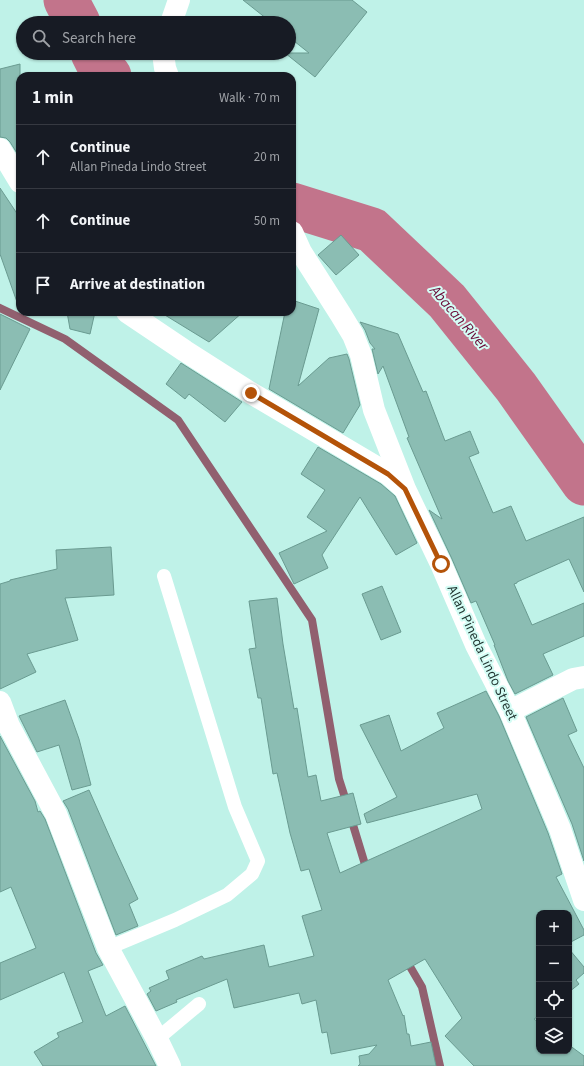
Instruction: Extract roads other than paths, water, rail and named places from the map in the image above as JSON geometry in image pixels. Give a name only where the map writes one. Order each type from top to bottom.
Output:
[{"type":"street","points":[[173,16],[179,0]]},
{"type":"street","points":[[164,60],[166,72]]},
{"type":"street","points":[[0,149],[16,175]]},
{"type":"street","name":"Allan Pineda Lindo Street","points":[[296,240],[304,256],[353,335],[361,356],[374,410],[405,489],[441,564],[476,645],[510,711],[560,829],[584,900]]},
{"type":"street","points":[[133,316],[251,393],[388,474],[405,489]]},
{"type":"street","points":[[510,711],[573,679],[584,677]]},
{"type":"street","points":[[0,702],[9,726],[56,814],[108,948],[170,1066]]},
{"type":"lane","points":[[108,948],[175,920],[228,895],[252,874],[258,860],[234,808],[164,576]]},
{"type":"lane","points":[[157,1039],[199,1004]]},
{"type":"waterway","name":"Abacan River","points":[[66,0],[74,16]]},
{"type":"waterway","name":"Abacan River","points":[[96,60],[106,72]]},
{"type":"waterway","name":"Abacan River","points":[[296,206],[372,230],[447,301],[516,387],[584,483]]},
{"type":"waterway","points":[[0,308],[16,316]]},
{"type":"waterway","points":[[17,316],[65,339],[178,420],[312,620],[339,779],[347,804]]},
{"type":"waterway","points":[[350,815],[367,871]]},
{"type":"waterway","points":[[405,958],[422,987],[440,1066]]}]
